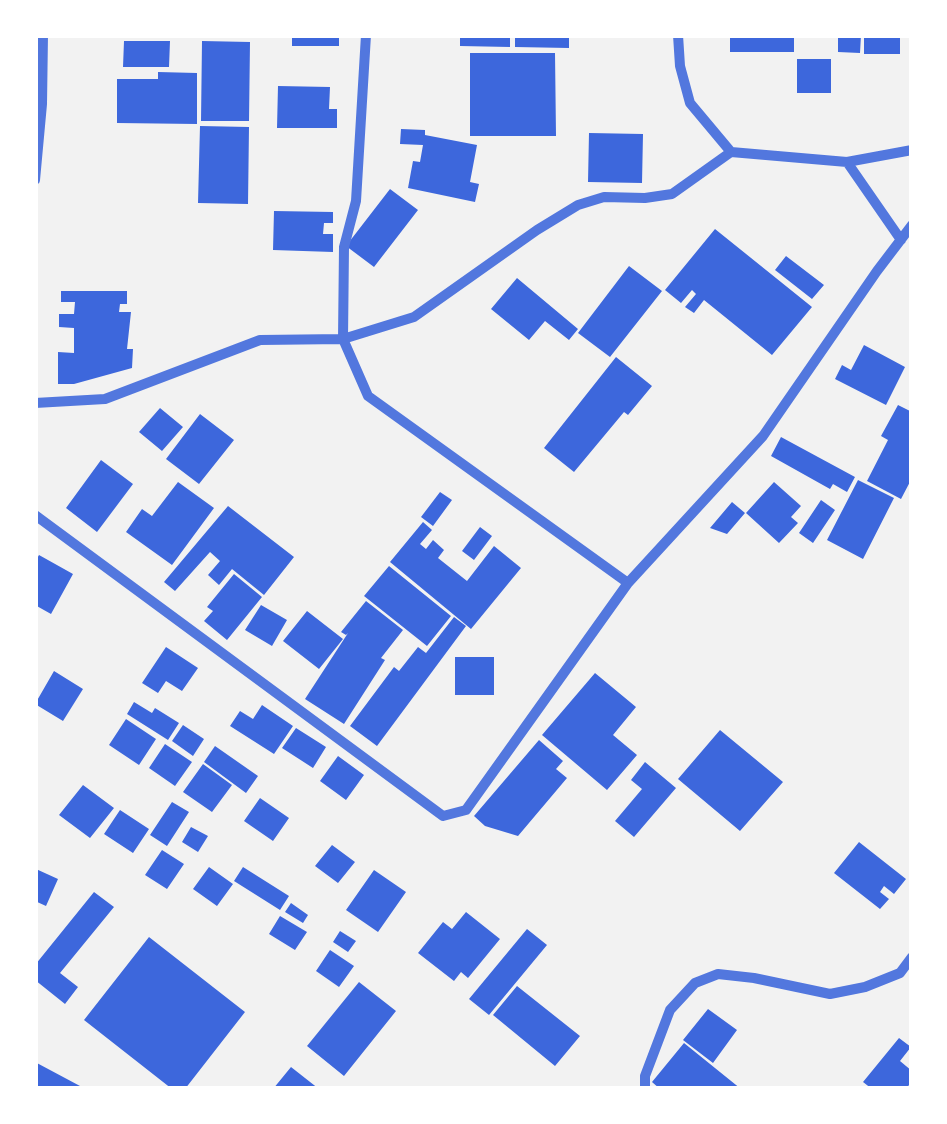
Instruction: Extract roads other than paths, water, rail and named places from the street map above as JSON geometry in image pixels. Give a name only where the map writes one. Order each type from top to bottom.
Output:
[{"type":"street","points":[[35,180],[42,104],[42,35]]},
{"type":"street","points":[[366,35],[356,201],[344,246],[343,340],[368,396],[628,583]]},
{"type":"street","points":[[678,35],[680,66],[690,103],[731,152]]},
{"type":"street","points":[[35,403],[106,400],[260,340],[343,340],[414,317],[578,204],[604,197],[672,194],[731,152],[848,162],[912,150]]},
{"type":"street","points":[[848,162],[901,240]]},
{"type":"street","points":[[35,514],[443,816],[466,810],[628,583],[763,436],[912,226]]},
{"type":"street","points":[[645,1089],[645,1076],[670,1010],[694,983],[718,974],[830,994],[866,987],[900,973],[912,957]]}]
